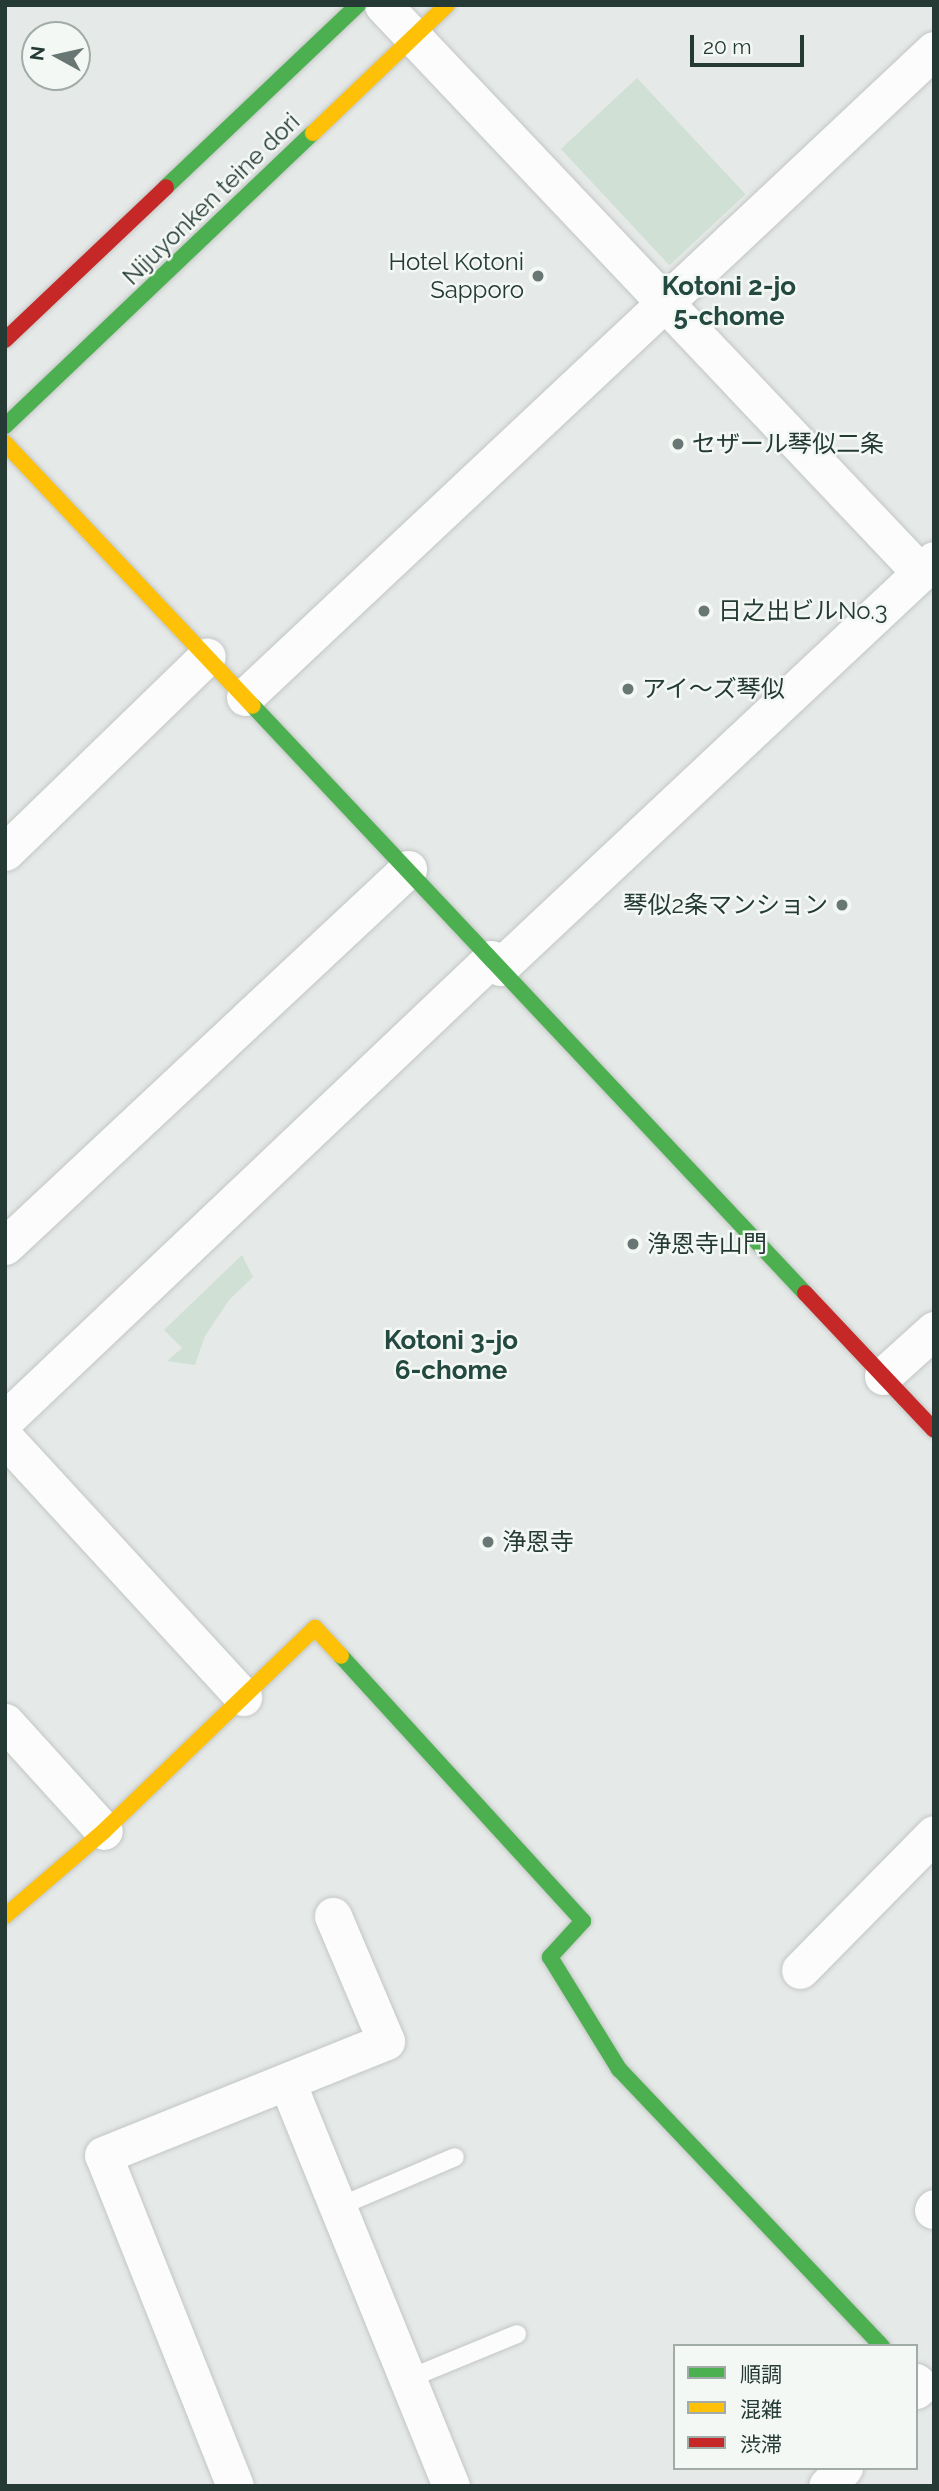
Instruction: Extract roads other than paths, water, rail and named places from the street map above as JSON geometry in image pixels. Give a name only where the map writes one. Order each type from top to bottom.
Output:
[{"type":"street","name":"Nijuyonken teine dori","points":[[5,340],[358,5]]},
{"type":"street","points":[[5,1420],[927,566],[664,302],[383,5]]},
{"type":"street","name":"Nijuyonken teine dori","points":[[5,426],[447,5]]},
{"type":"street","points":[[245,697],[934,50]]},
{"type":"street","points":[[5,443],[934,1430]]},
{"type":"street","points":[[5,852],[207,656]]},
{"type":"street","points":[[5,1247],[408,869]]},
{"type":"street","points":[[883,1376],[934,1330]]},
{"type":"street","points":[[5,1438],[243,1697]]},
{"type":"street","points":[[5,1916],[104,1831],[315,1628],[583,1921],[550,1957],[619,2069],[879,2344]]},
{"type":"street","points":[[5,1722],[104,1831]]},
{"type":"street","points":[[800,1970],[934,1834]]},
{"type":"street","points":[[235,2486],[103,2155],[386,2041],[332,1916]]},
{"type":"street","points":[[287,2082],[451,2486]]},
{"type":"street","points":[[827,2486],[842,2470]]},
{"type":"lane","points":[[338,2207],[455,2157]]},
{"type":"lane","points":[[408,2379],[517,2334]]},
{"type":"place","name":"Hotel Kotoni Sapporo","points":[[538,276]]},
{"type":"place","name":"セザール琴似二条","points":[[678,444]]},
{"type":"place","name":"日之出ビルNo.3","points":[[704,611]]},
{"type":"place","name":"アイ～ズ琴似","points":[[628,689]]},
{"type":"place","name":"琴似2条マンション","points":[[842,905]]},
{"type":"place","name":"浄恩寺山門","points":[[633,1244]]},
{"type":"place","name":"浄恩寺","points":[[488,1542]]},
{"type":"district","name":"Kotoni 2-jo 5-chome","points":[[729,302]]},
{"type":"district","name":"Kotoni 3-jo 6-chome","points":[[451,1356]]}]
